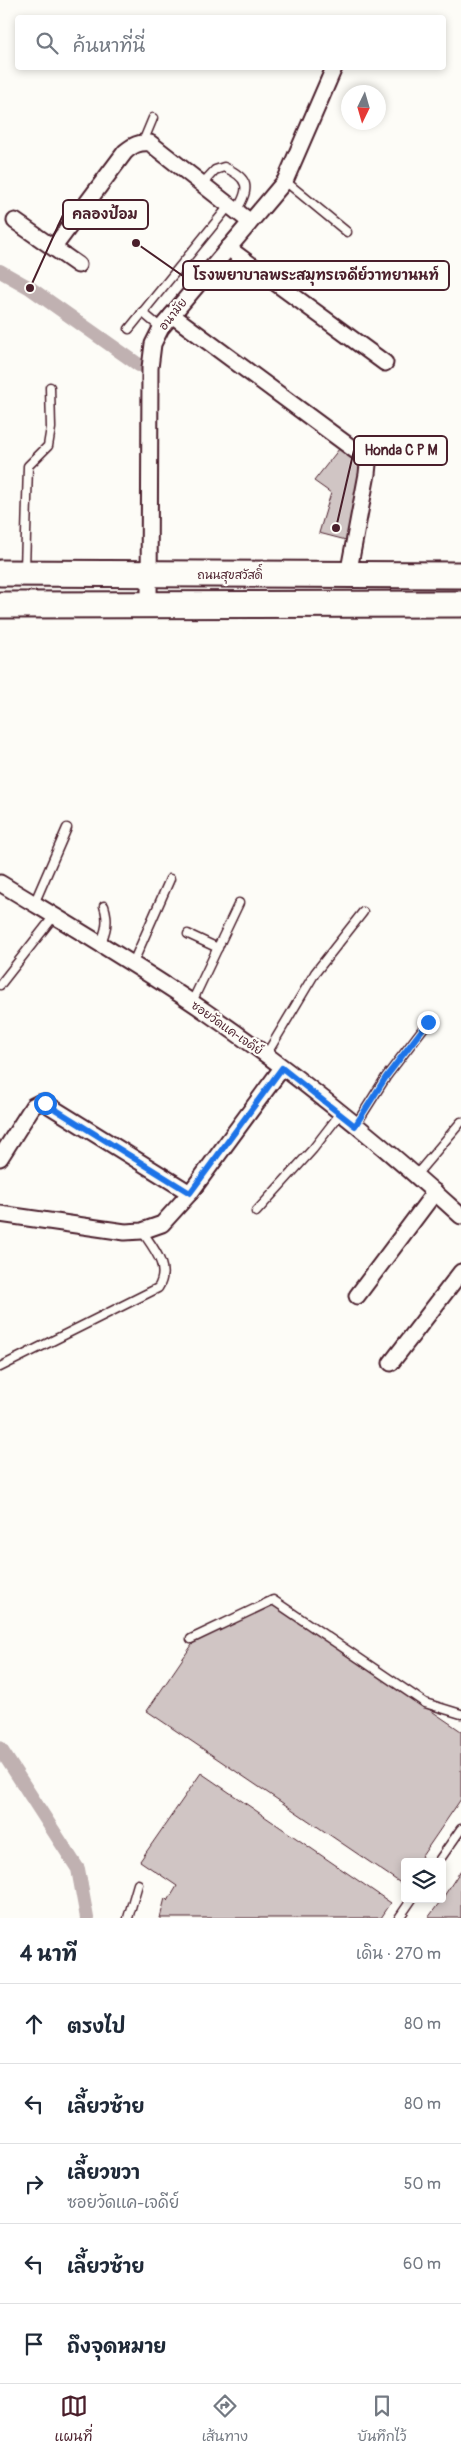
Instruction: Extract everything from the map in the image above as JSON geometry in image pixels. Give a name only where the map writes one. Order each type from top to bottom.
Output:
[{"type":"main road","name":"ถนนสุขสวัสดิ์","points":[[0,573],[461,575]]},
{"type":"main road","points":[[0,605],[461,604]]},
{"type":"street","name":"อนามัย","points":[[149,605],[151,356],[153,344],[161,328],[285,180],[333,70]]},
{"type":"street","points":[[54,247],[125,152],[134,144],[143,142],[150,143],[249,222]]},
{"type":"street","points":[[15,221],[78,265]]},
{"type":"street","points":[[228,248],[385,363]]},
{"type":"street","points":[[172,315],[364,458],[368,464],[367,474],[348,575]]},
{"type":"street","name":"ซอยวัดแค-เจดีย์","points":[[0,883],[192,1002],[266,1055],[416,1175],[461,1216]]},
{"type":"street","points":[[0,1214],[125,1232],[142,1231],[162,1224],[190,1193],[282,1068]]},
{"type":"street","points":[[0,1158],[33,1106],[38,1103],[45,1103],[190,1193]]},
{"type":"street","points":[[357,1296],[435,1192]]},
{"type":"street","points":[[391,1364],[461,1272]]},
{"type":"lane","points":[[143,142],[153,118]]},
{"type":"lane","points":[[129,328],[232,208],[246,196],[246,184],[238,173],[224,167],[215,170],[202,184]]},
{"type":"lane","points":[[285,180],[347,232]]},
{"type":"lane","points":[[142,312],[161,328]]},
{"type":"lane","points":[[25,573],[28,466],[48,446],[51,428],[50,387]]},
{"type":"lane","points":[[34,904],[67,828]]},
{"type":"lane","points":[[132,965],[170,879]]},
{"type":"lane","points":[[192,1002],[239,903]]},
{"type":"lane","points":[[100,945],[107,924],[104,906]]},
{"type":"lane","points":[[266,1055],[314,973],[363,912]]},
{"type":"lane","points":[[0,985],[54,916]]},
{"type":"lane","points":[[188,934],[218,948]]},
{"type":"lane","points":[[355,1126],[386,1077],[428,1022]]},
{"type":"lane","points":[[256,1212],[313,1149],[340,1114]]},
{"type":"lane","points":[[416,1175],[461,1122]]},
{"type":"lane","points":[[0,1367],[158,1288],[163,1280],[164,1272],[156,1252],[142,1231]]},
{"type":"lane","points":[[191,1639],[273,1600],[425,1703],[461,1714]]},
{"type":"lane","points":[[441,1858],[461,1829]]},
{"type":"lane","points":[[128,1918],[138,1884]]},
{"type":"lane","points":[[399,1918],[409,1903]]},
{"type":"building","points":[[339,449],[364,469],[346,540],[319,533],[331,493],[314,481]]},
{"type":"building","points":[[273,1603],[461,1731],[461,1799],[421,1858],[401,1858],[401,1883],[147,1711],[194,1642]]},
{"type":"building","points":[[201,1773],[391,1903],[381,1918],[160,1918],[165,1898],[168,1901],[177,1886],[140,1861]]},
{"type":"building","points":[[461,1870],[461,1918],[428,1918],[439,1903],[446,1903],[446,1893]]},
{"type":"waterway","points":[[0,271],[30,288],[139,365]]},
{"type":"waterway","points":[[0,1748],[78,1869],[87,1918]]},
{"type":"place","name":"โรงพยาบาลพระสมุทรเจดีย์วาทยานนท์","points":[[136,243]]},
{"type":"place","name":"คลองป้อม","points":[[30,288]]},
{"type":"place","name":"Honda C P M","points":[[336,528]]},
{"type":"route","points":[[45,1103],[190,1193],[282,1068],[355,1126],[402,1054],[428,1022]]}]
